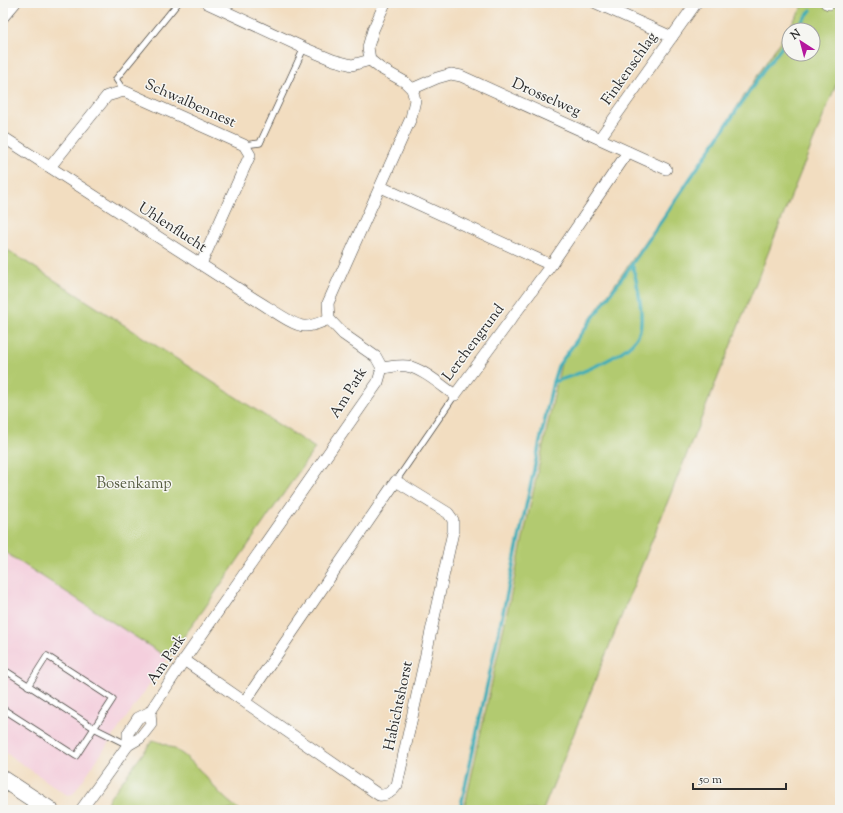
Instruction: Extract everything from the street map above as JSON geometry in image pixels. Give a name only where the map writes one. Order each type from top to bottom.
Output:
[{"type":"main road","points":[[3,779],[50,810]]},
{"type":"street","points":[[3,17],[15,3]]},
{"type":"street","points":[[207,3],[333,60],[352,65],[370,60]]},
{"type":"street","points":[[329,319],[328,303],[411,118],[415,100],[412,89],[405,82],[380,68],[370,60],[368,47],[373,30],[385,3]]},
{"type":"street","name":"Finkenschlag","points":[[596,3],[672,37]]},
{"type":"street","name":"Finkenschlag","points":[[600,138],[696,3]]},
{"type":"street","name":"Drosselweg","points":[[412,89],[437,78],[451,74],[461,76],[666,169]]},
{"type":"street","name":"Schwalbennest","points":[[50,167],[107,96],[124,91],[244,145],[250,155],[201,264]]},
{"type":"street","name":"Uhlenflucht","points":[[3,137],[296,324],[304,326],[329,319]]},
{"type":"street","name":"Lerchengrund","points":[[382,368],[408,366],[420,371],[456,395],[551,265],[628,152]]},
{"type":"street","points":[[381,187],[551,265]]},
{"type":"street","name":"Am Park","points":[[81,810],[128,745],[128,733],[130,729],[138,718],[150,712],[184,660],[378,382],[382,368],[376,357],[344,334],[329,319]]},
{"type":"street","points":[[244,701],[396,481]]},
{"type":"street","name":"Habichtshorst","points":[[184,660],[379,795],[392,792],[397,785],[453,532],[453,520],[448,513],[396,481]]},
{"type":"lane","name":"Schwalbennest","points":[[124,91],[116,79],[178,3]]},
{"type":"lane","name":"Schwalbennest","points":[[244,145],[260,143],[304,48]]},
{"type":"lane","points":[[396,481],[456,395]]},
{"type":"lane","points":[[3,709],[76,756],[113,699],[47,656],[28,686]]},
{"type":"lane","points":[[3,669],[94,728],[128,745]]},
{"type":"shaded area","points":[[6,554],[168,658],[73,794],[67,795],[3,751],[3,559]]},
{"type":"green space","points":[[805,3],[831,3],[840,8],[840,75],[543,810],[464,810],[562,359],[693,174],[781,40],[781,62],[821,62],[821,22],[793,22]]},
{"type":"green space","name":"Bosenkamp","points":[[3,247],[315,448],[204,609],[168,658],[3,551]]},
{"type":"green space","points":[[153,740],[169,746],[181,753],[201,771],[228,801],[240,810],[108,810],[108,800]]},
{"type":"waterway","points":[[801,22],[811,10]]},
{"type":"waterway","points":[[460,810],[553,382],[558,366],[632,264],[766,67],[781,48]]},
{"type":"waterway","points":[[553,382],[601,364],[614,357],[634,341],[641,326],[641,309],[632,264]]}]
